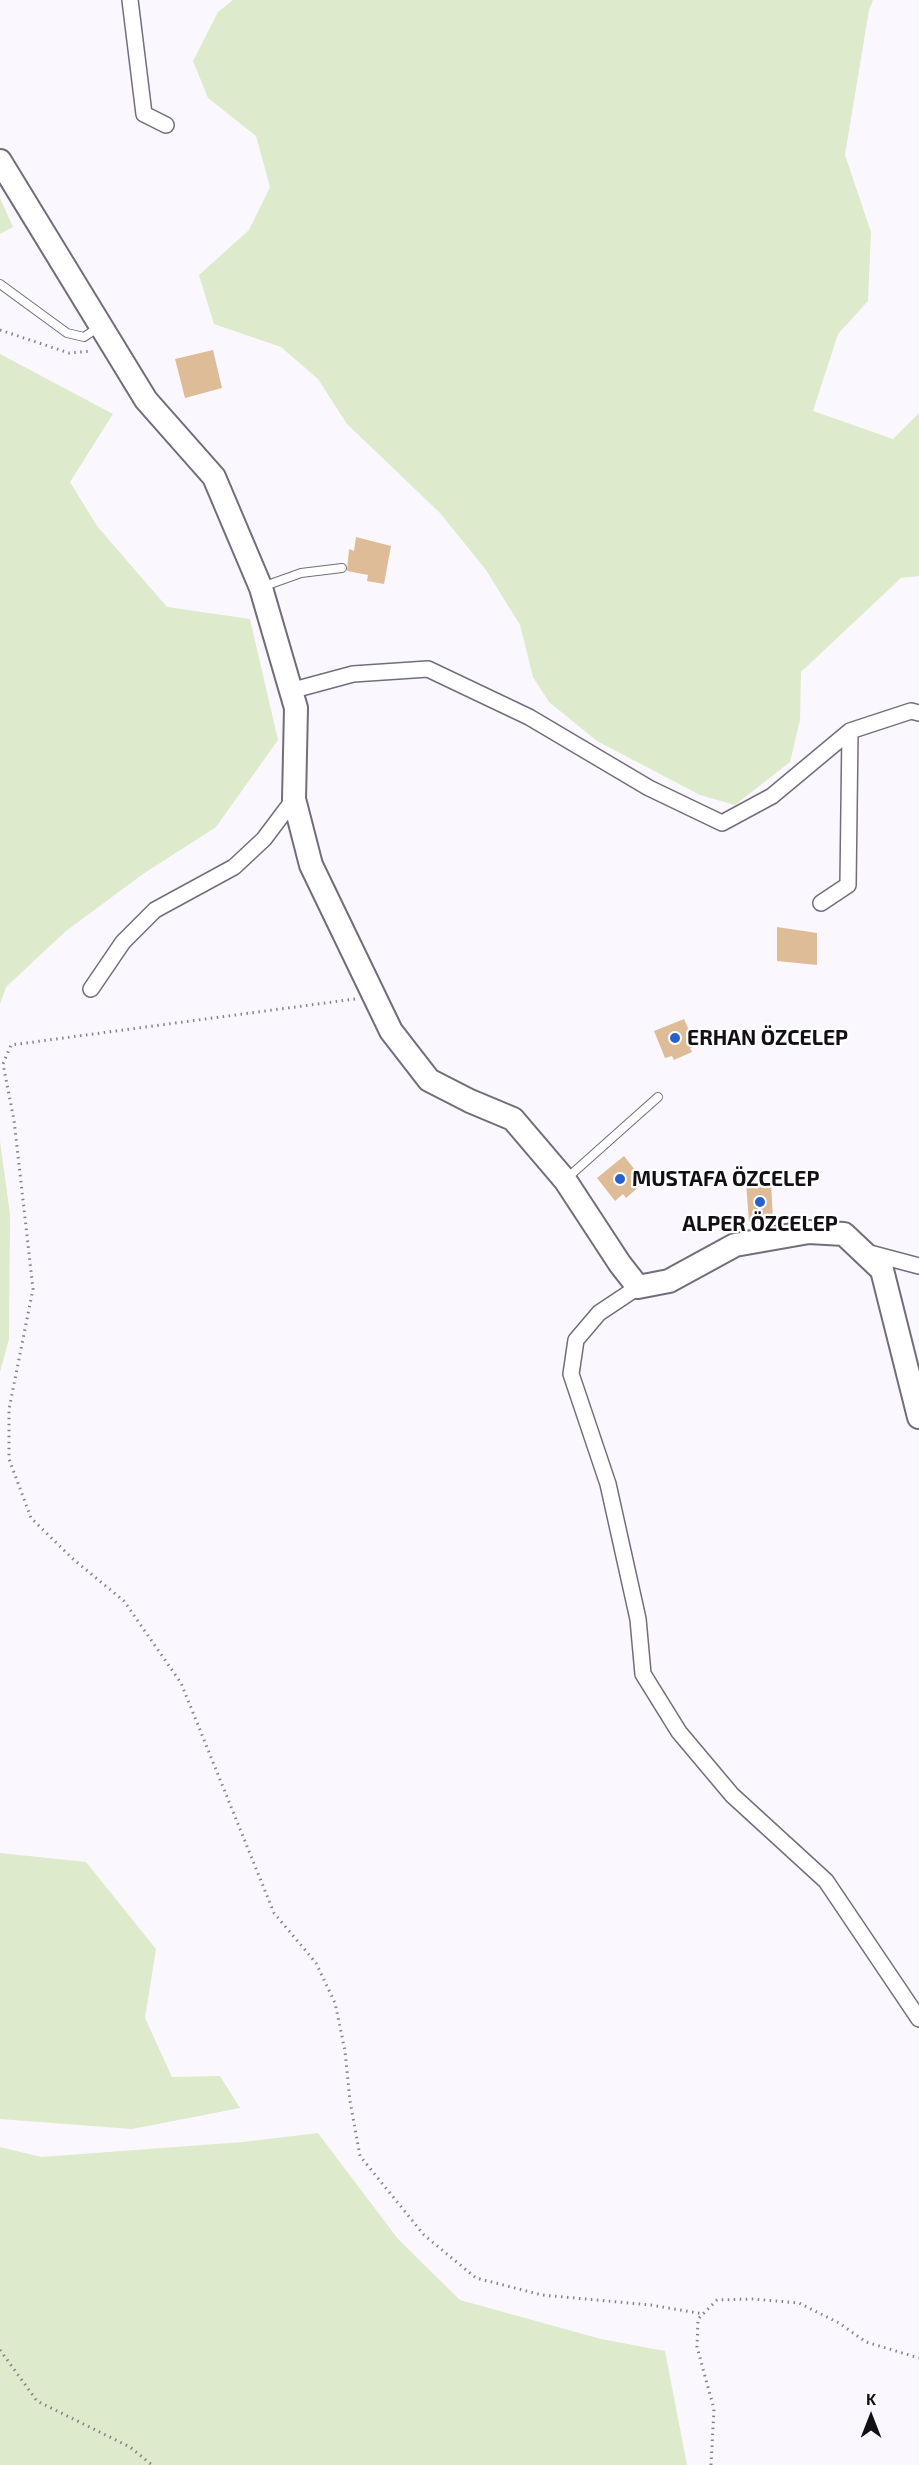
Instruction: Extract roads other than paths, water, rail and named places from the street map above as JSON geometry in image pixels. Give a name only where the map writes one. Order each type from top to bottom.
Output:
[{"type":"street","points":[[130,0],[144,114],[166,125]]},
{"type":"street","points":[[0,161],[146,400],[214,477],[261,588],[296,708],[294,799],[311,865],[391,1031],[429,1080],[513,1119],[565,1180],[620,1264],[638,1287]]},
{"type":"street","points":[[290,691],[353,674],[428,669],[529,717],[649,788],[722,823],[772,796],[850,731],[911,711],[919,713]]},
{"type":"street","points":[[821,903],[848,885],[850,731]]},
{"type":"street","points":[[91,989],[123,942],[155,910],[234,867],[264,839],[294,799]]},
{"type":"street","points":[[919,1417],[882,1270],[844,1234],[809,1232],[735,1245],[669,1281],[638,1287],[599,1313],[576,1340],[571,1374],[608,1484],[638,1620],[644,1674],[679,1732],[732,1795],[826,1881],[919,2019]]},
{"type":"street","points":[[863,1252],[919,1266]]},
{"type":"lane","points":[[0,284],[68,333],[84,337],[101,327]]},
{"type":"lane","points":[[261,588],[301,573],[342,568]]},
{"type":"lane","points":[[565,1180],[658,1097]]},
{"type":"place","name":"ERHAN ÖZCELEP","points":[[675,1038]]},
{"type":"place","name":"MUSTAFA ÖZCELEP","points":[[620,1179]]},
{"type":"place","name":"ALPER ÖZCELEP","points":[[760,1202]]}]
